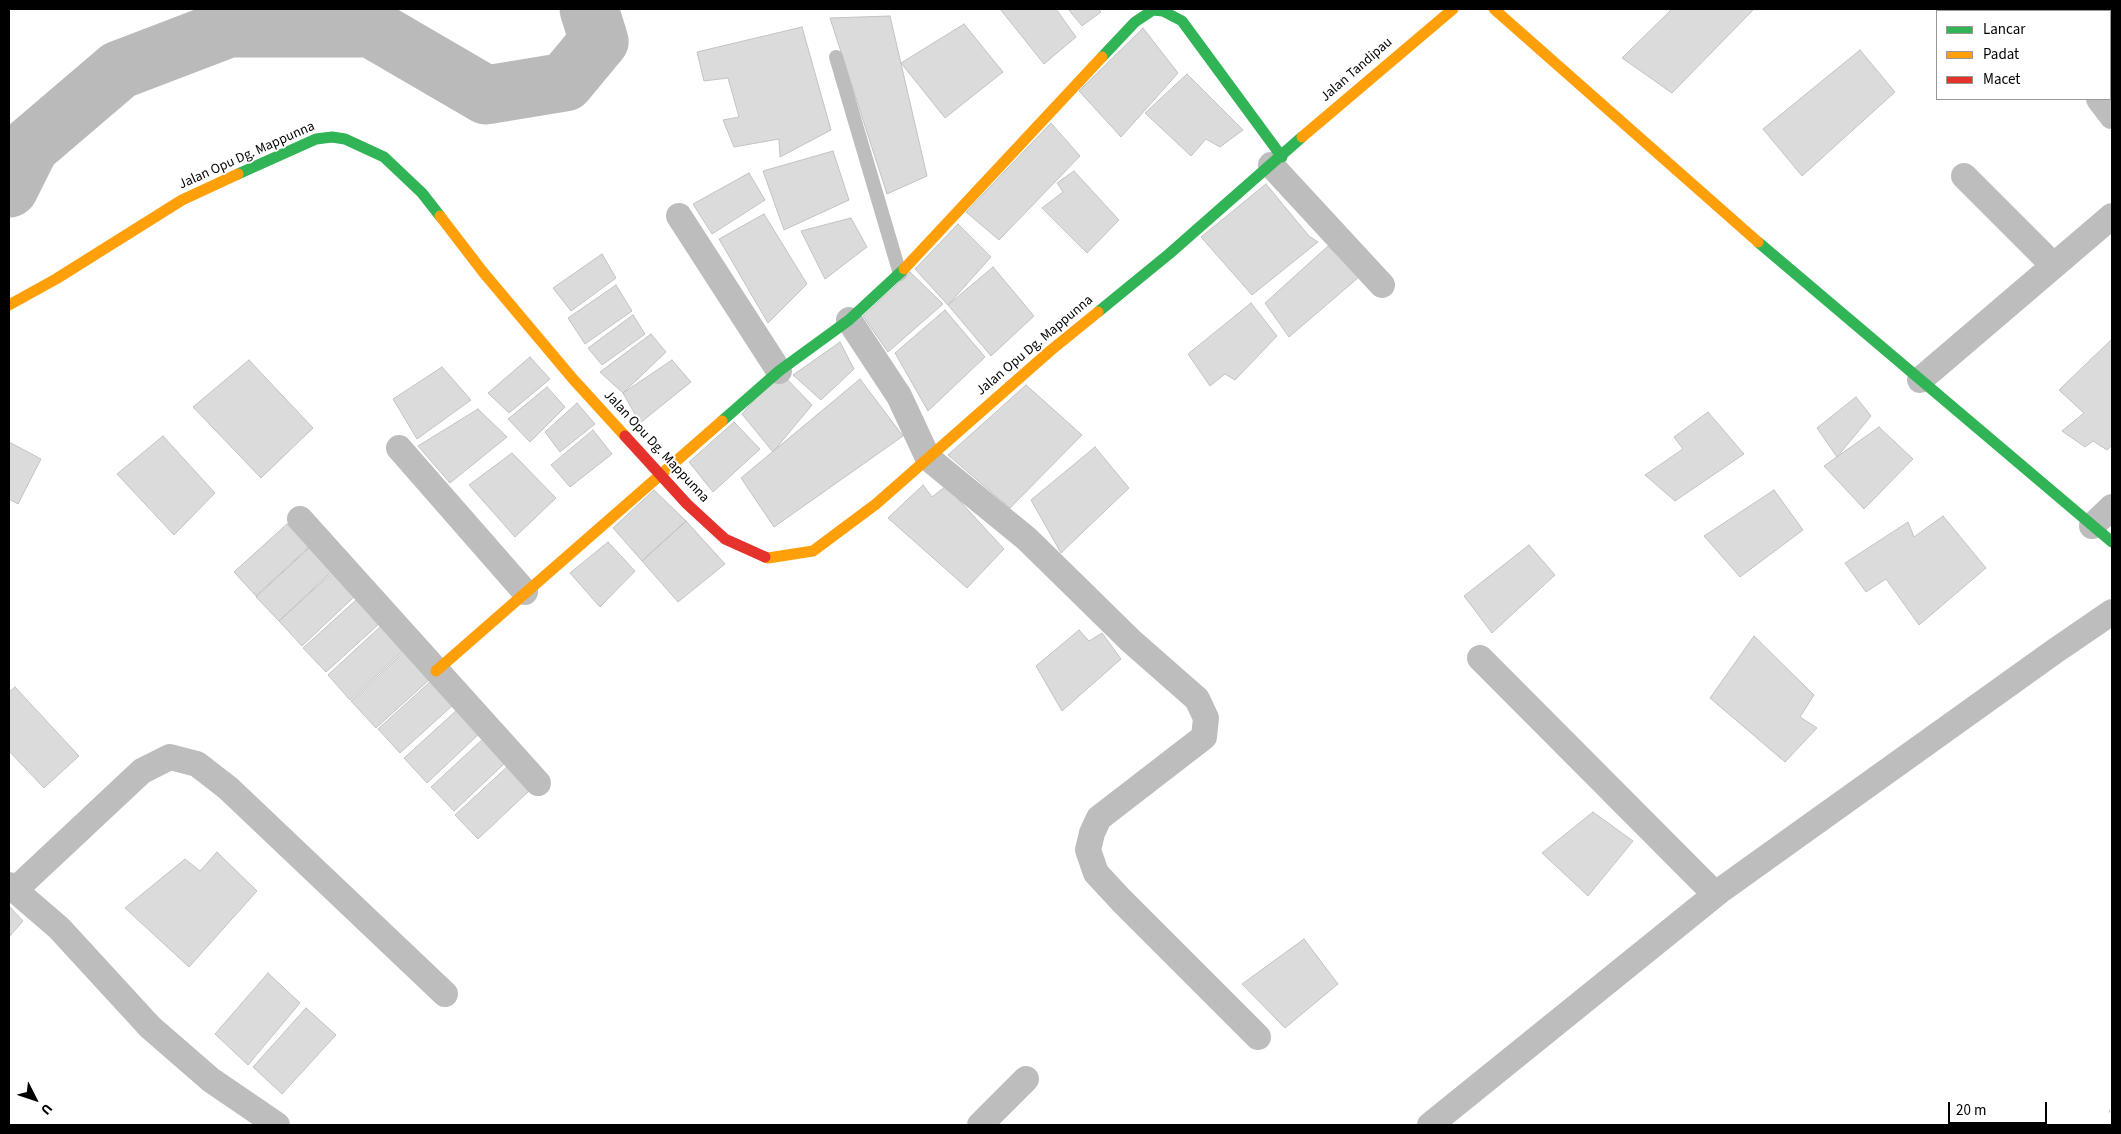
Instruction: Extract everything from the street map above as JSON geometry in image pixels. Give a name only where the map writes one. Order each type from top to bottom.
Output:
[{"type":"street","name":"Jalan Tandipau","points":[[1276,161],[1368,78],[1453,9]]},
{"type":"street","points":[[1494,9],[1754,239],[2112,542]]},
{"type":"street","points":[[436,670],[779,371],[849,320],[900,274],[1134,22],[1153,10],[1163,10],[1171,14],[1189,29],[1276,161],[1382,286]]},
{"type":"street","points":[[2101,100],[2112,116]]},
{"type":"street","name":"Jalan Opu Dg. Mappunna","points":[[9,305],[56,279],[182,200],[316,139],[332,137],[345,139],[384,157],[422,193],[526,323],[659,475],[687,504],[725,538],[768,558],[812,551],[876,504],[1050,351],[1276,161]]},
{"type":"street","points":[[1964,176],[2053,265]]},
{"type":"street","points":[[678,216],[779,371]]},
{"type":"street","points":[[1920,380],[2112,216]]},
{"type":"street","points":[[849,320],[899,396],[928,458],[1027,539],[1131,640],[1197,699],[1206,718],[1204,737],[1099,818],[1092,833],[1088,850],[1096,873],[1258,1037]]},
{"type":"street","points":[[399,448],[524,592]]},
{"type":"street","points":[[2092,526],[2112,506]]},
{"type":"street","points":[[300,519],[538,783]]},
{"type":"street","points":[[1430,1125],[1715,894],[2112,612]]},
{"type":"street","points":[[1480,658],[1715,894]]},
{"type":"street","points":[[277,1125],[211,1080],[150,1027],[59,928],[12,888],[142,771],[170,757],[198,764],[228,788],[445,994]]},
{"type":"street","points":[[980,1125],[1026,1079]]},
{"type":"lane","points":[[836,57],[900,274]]},
{"type":"building","points":[[1000,9],[1056,9],[1076,37],[1044,64]]},
{"type":"building","points":[[1068,9],[1098,9],[1101,12],[1082,26]]},
{"type":"building","points":[[1672,9],[1754,9],[1672,93],[1622,58]]},
{"type":"building","points":[[890,16],[927,176],[887,194],[830,18]]},
{"type":"building","points":[[964,24],[1003,72],[945,118],[901,63]]},
{"type":"building","points":[[802,27],[831,130],[780,157],[779,139],[734,147],[723,120],[739,117],[728,78],[704,81],[697,52]]},
{"type":"building","points":[[1143,28],[1178,73],[1121,137],[1079,91]]},
{"type":"building","points":[[1860,50],[1895,92],[1802,176],[1763,129]]},
{"type":"building","points":[[1187,74],[1243,130],[1220,147],[1206,139],[1191,156],[1145,113]]},
{"type":"building","points":[[1051,123],[1080,156],[999,240],[966,212]]},
{"type":"building","points":[[833,151],[849,200],[784,230],[763,171]]},
{"type":"building","points":[[1074,171],[1119,220],[1087,253],[1042,208],[1063,192],[1057,183]]},
{"type":"building","points":[[749,173],[765,200],[712,234],[693,204]]},
{"type":"building","points":[[1266,184],[1309,236],[1318,242],[1252,295],[1201,237]]},
{"type":"building","points":[[764,214],[807,284],[768,323],[719,239]]},
{"type":"building","points":[[851,218],[867,247],[825,279],[801,231]]},
{"type":"building","points":[[958,224],[991,257],[948,305],[915,269]]},
{"type":"building","points":[[1328,246],[1359,277],[1289,337],[1265,303]]},
{"type":"building","points":[[602,254],[616,278],[571,311],[553,288]]},
{"type":"building","points":[[993,267],[1034,316],[991,356],[948,305]]},
{"type":"building","points":[[910,272],[943,304],[888,352],[863,316]]},
{"type":"building","points":[[616,285],[632,311],[585,344],[568,318]]},
{"type":"building","points":[[1251,303],[1277,336],[1235,380],[1225,374],[1210,386],[1188,354]]},
{"type":"building","points":[[945,310],[985,357],[928,411],[895,353]]},
{"type":"building","points":[[633,315],[645,334],[602,365],[588,348]]},
{"type":"building","points":[[651,334],[666,352],[623,393],[600,372]]},
{"type":"building","points":[[2112,339],[2112,445],[2107,450],[2093,441],[2085,447],[2062,431],[2084,413],[2059,390]]},
{"type":"building","points":[[840,342],[854,369],[821,400],[793,375]]},
{"type":"building","points":[[530,357],[550,379],[509,413],[488,393]]},
{"type":"building","points":[[249,360],[313,428],[261,478],[193,407]]},
{"type":"building","points":[[672,360],[691,382],[640,423],[623,393]]},
{"type":"building","points":[[442,367],[471,400],[417,439],[393,399]]},
{"type":"building","points":[[779,371],[812,405],[773,452],[742,414]]},
{"type":"building","points":[[860,379],[903,436],[774,527],[741,478]]},
{"type":"building","points":[[1026,385],[1082,435],[1010,508],[948,455]]},
{"type":"building","points":[[547,387],[565,407],[530,442],[508,419]]},
{"type":"building","points":[[1856,397],[1871,416],[1837,457],[1817,428]]},
{"type":"building","points":[[577,403],[595,424],[560,452],[545,432]]},
{"type":"building","points":[[478,409],[507,437],[450,483],[418,446]]},
{"type":"building","points":[[1708,412],[1744,454],[1675,501],[1645,475],[1683,449],[1674,437]]},
{"type":"building","points":[[734,422],[760,449],[713,492],[689,462]]},
{"type":"building","points":[[1879,427],[1913,459],[1864,509],[1824,466]]},
{"type":"building","points":[[593,430],[612,454],[570,487],[551,465]]},
{"type":"building","points":[[163,436],[215,493],[174,535],[117,474]]},
{"type":"building","points":[[9,442],[41,459],[18,504],[9,499]]},
{"type":"building","points":[[1095,447],[1129,488],[1061,553],[1031,500]]},
{"type":"building","points":[[512,453],[556,498],[515,537],[469,485]]},
{"type":"building","points":[[923,485],[932,497],[946,486],[1004,549],[967,588],[888,518]]},
{"type":"building","points":[[654,490],[686,521],[642,561],[613,528]]},
{"type":"building","points":[[1774,490],[1803,530],[1740,577],[1704,536]]},
{"type":"building","points":[[1943,516],[1986,568],[1919,625],[1886,579],[1866,592],[1845,563],[1908,522],[1914,537]]},
{"type":"building","points":[[686,521],[725,564],[678,602],[642,561]]},
{"type":"building","points":[[287,524],[309,547],[256,596],[234,572]]},
{"type":"building","points":[[608,542],[635,571],[600,607],[570,573]]},
{"type":"building","points":[[1529,545],[1555,575],[1492,633],[1464,596]]},
{"type":"building","points":[[309,548],[331,572],[279,621],[256,597]]},
{"type":"building","points":[[332,573],[354,597],[302,646],[279,621]]},
{"type":"building","points":[[356,600],[379,624],[326,672],[303,648]]},
{"type":"building","points":[[381,626],[403,651],[350,700],[328,675]]},
{"type":"building","points":[[1079,630],[1089,641],[1102,633],[1121,659],[1062,711],[1036,666]]},
{"type":"building","points":[[1754,636],[1814,695],[1800,717],[1817,728],[1785,762],[1710,698]]},
{"type":"building","points":[[404,652],[429,680],[376,728],[351,701]]},
{"type":"building","points":[[431,681],[453,705],[400,753],[378,729]]},
{"type":"building","points":[[15,687],[79,756],[44,788],[9,751],[9,692]]},
{"type":"building","points":[[457,710],[479,734],[427,783],[404,758]]},
{"type":"building","points":[[484,738],[506,762],[454,811],[431,787]]},
{"type":"building","points":[[508,766],[530,790],[478,839],[455,815]]},
{"type":"building","points":[[1593,812],[1633,841],[1588,896],[1542,853]]},
{"type":"building","points":[[217,852],[257,891],[189,967],[125,908],[185,859],[200,871]]},
{"type":"building","points":[[9,906],[23,921],[9,937]]},
{"type":"building","points":[[1304,939],[1338,984],[1285,1028],[1242,984]]},
{"type":"building","points":[[268,973],[300,1003],[248,1065],[215,1034]]},
{"type":"building","points":[[306,1008],[336,1035],[282,1094],[253,1067]]},
{"type":"waterway","points":[[9,188],[30,146],[119,70],[229,28],[371,28],[486,95],[565,82],[599,41],[589,9]]},
{"type":"traffic: fast","points":[[1102,57],[1135,22],[1153,10],[1163,11],[1182,21],[1282,157]]},
{"type":"traffic: fast","points":[[238,174],[316,139],[332,137],[345,139],[384,157],[422,193],[440,216]]},
{"type":"traffic: fast","points":[[1098,312],[1169,254],[1302,137]]},
{"type":"traffic: fast","points":[[1758,242],[2112,542]]},
{"type":"traffic: fast","points":[[722,421],[779,371],[849,320],[904,269]]},
{"type":"traffic: slow","points":[[1302,137],[1453,9]]},
{"type":"traffic: slow","points":[[1494,9],[1758,242]]},
{"type":"traffic: slow","points":[[904,269],[1102,57]]},
{"type":"traffic: slow","points":[[9,305],[56,279],[182,200],[238,174]]},
{"type":"traffic: slow","points":[[440,216],[483,272],[573,379],[625,436]]},
{"type":"traffic: slow","points":[[765,557],[813,551],[876,504],[1050,351],[1098,312]]},
{"type":"traffic: slow","points":[[436,671],[722,421]]},
{"type":"traffic: jam","points":[[625,436],[687,504],[725,539],[765,557]]}]
